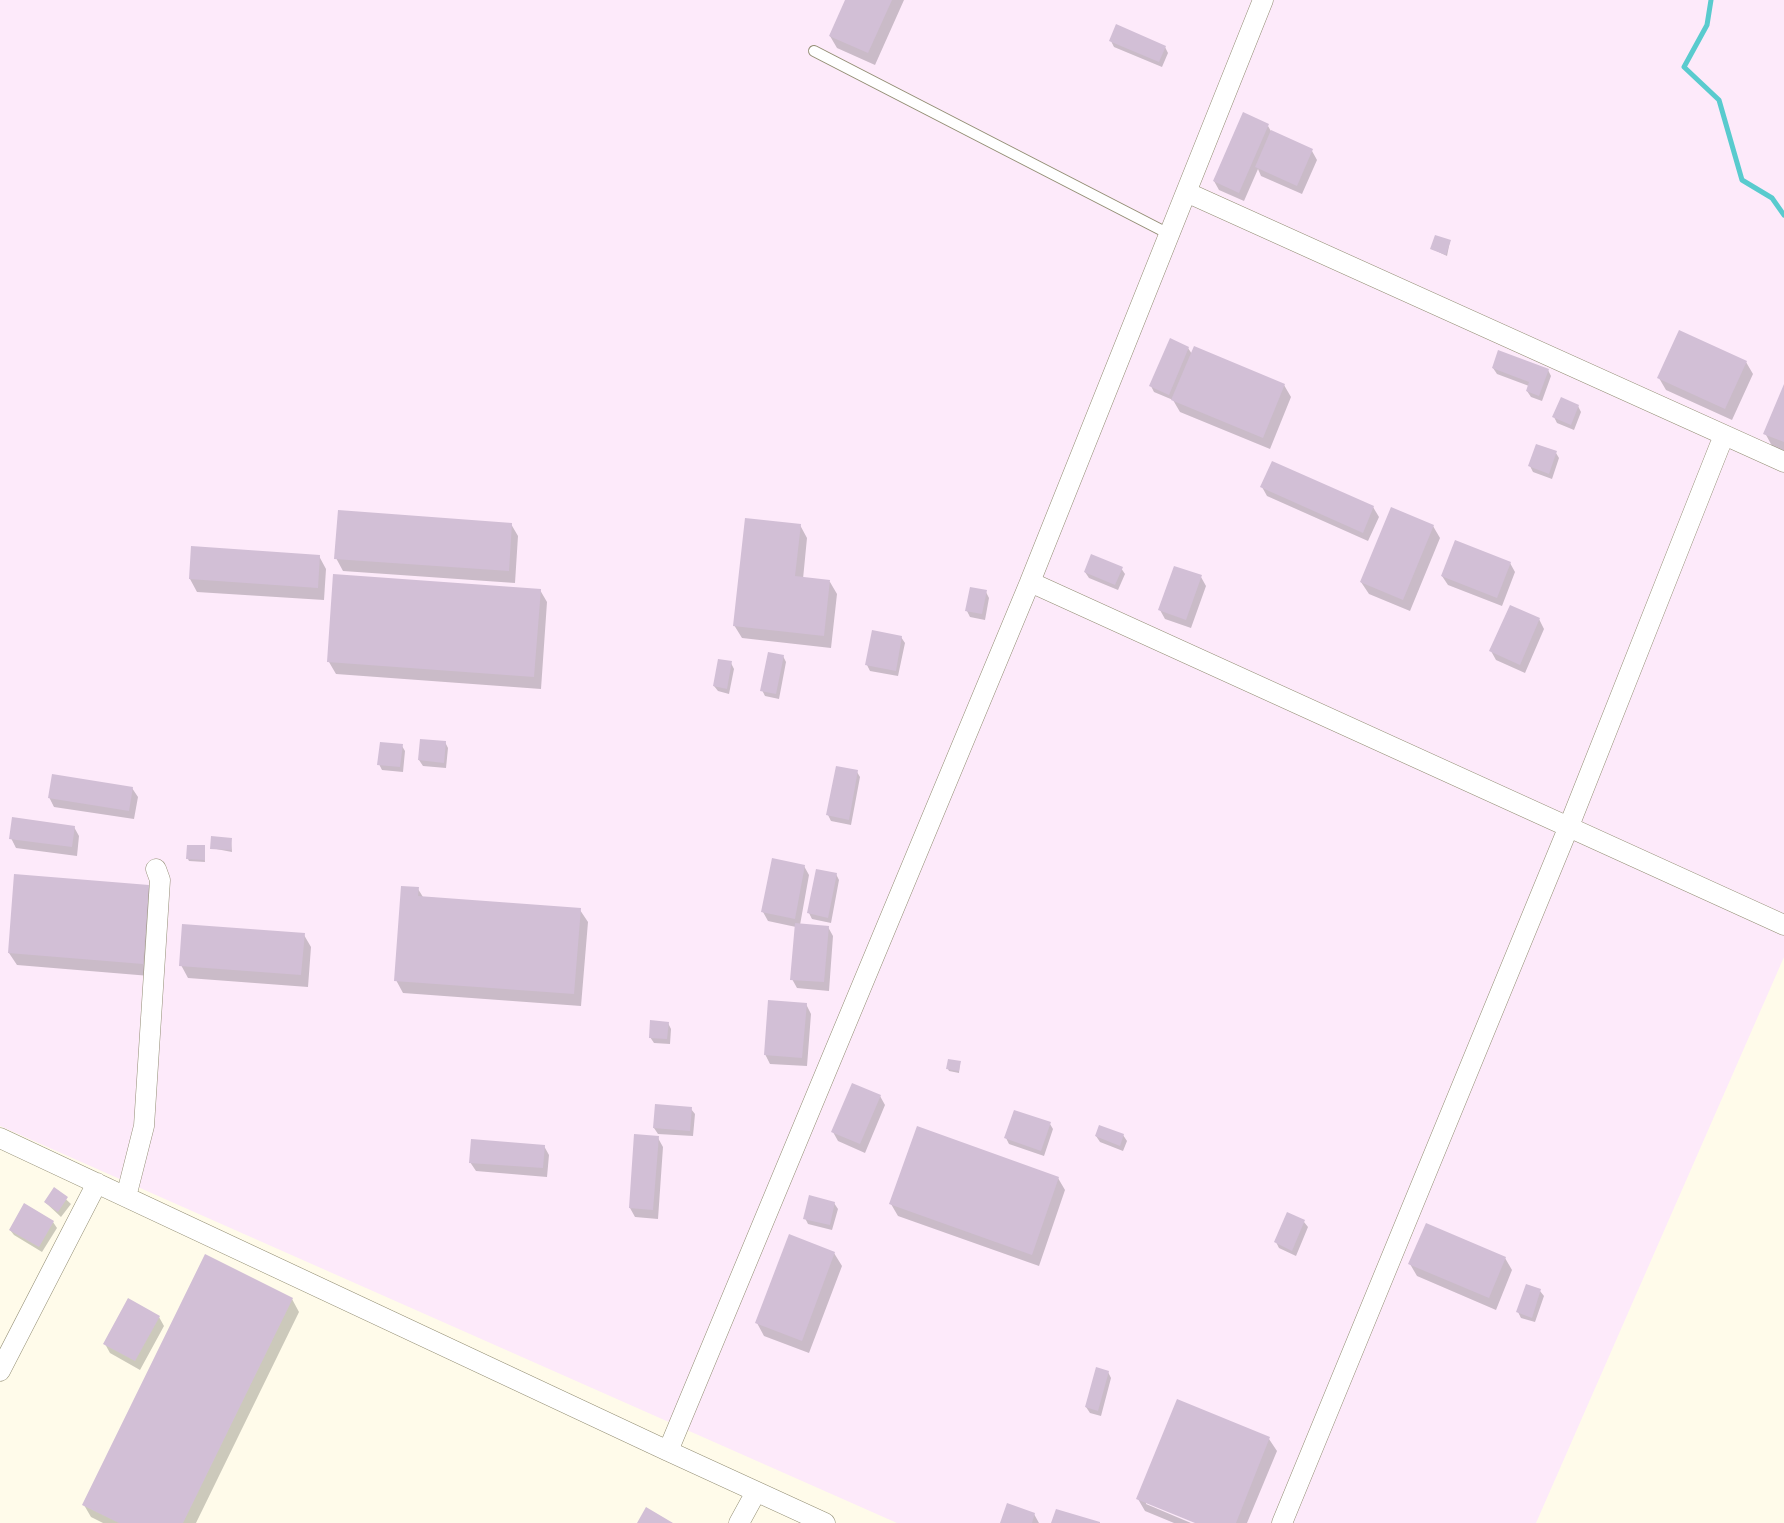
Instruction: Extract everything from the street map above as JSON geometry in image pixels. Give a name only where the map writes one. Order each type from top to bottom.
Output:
[{"type":"street","points":[[668,1451],[1030,582],[1263,0]]},
{"type":"street","points":[[1186,192],[1784,462]]},
{"type":"street","points":[[1282,1523],[1569,826],[1724,435]]},
{"type":"street","points":[[1030,582],[1784,925]]},
{"type":"street","points":[[126,1197],[144,1126],[160,880],[156,869]]},
{"type":"street","points":[[0,1138],[825,1523]]},
{"type":"street","points":[[0,1371],[97,1184]]},
{"type":"street","points":[[739,1523],[756,1492]]},
{"type":"lane","points":[[814,51],[1169,234]]},
{"type":"shaded area","points":[[0,0],[1784,0],[1784,957],[1536,1523],[897,1523],[0,1126]]},
{"type":"building","points":[[845,0],[892,0],[868,53],[829,36]]},
{"type":"building","points":[[1116,24],[1166,46],[1159,62],[1109,41]]},
{"type":"building","points":[[1243,112],[1269,124],[1239,193],[1213,181]]},
{"type":"building","points":[[1271,130],[1313,149],[1297,186],[1255,167]]},
{"type":"building","points":[[1435,235],[1451,240],[1446,255],[1430,249]]},
{"type":"building","points":[[1679,330],[1747,361],[1725,409],[1657,378]]},
{"type":"building","points":[[1170,338],[1189,347],[1169,395],[1149,386]]},
{"type":"building","points":[[1194,346],[1285,384],[1263,438],[1171,400]]},
{"type":"building","points":[[1498,350],[1549,369],[1539,396],[1526,391],[1529,382],[1492,368]]},
{"type":"building","points":[[1784,384],[1784,442],[1763,434]]},
{"type":"building","points":[[1561,397],[1579,405],[1571,425],[1552,417]]},
{"type":"building","points":[[1536,444],[1557,451],[1549,474],[1528,466]]},
{"type":"building","points":[[1272,461],[1374,506],[1363,533],[1260,487]]},
{"type":"building","points":[[1391,507],[1434,525],[1403,600],[1360,582]]},
{"type":"building","points":[[338,510],[512,523],[509,571],[334,559]]},
{"type":"building","points":[[745,518],[801,524],[795,576],[830,580],[824,636],[733,626]]},
{"type":"building","points":[[1455,540],[1511,562],[1497,598],[1441,576]]},
{"type":"building","points":[[191,546],[320,555],[318,588],[189,579]]},
{"type":"building","points":[[1091,554],[1123,567],[1115,585],[1084,572]]},
{"type":"building","points":[[1174,566],[1202,575],[1186,620],[1158,610]]},
{"type":"building","points":[[333,574],[541,589],[534,677],[327,662]]},
{"type":"building","points":[[970,587],[987,590],[982,614],[965,611]]},
{"type":"building","points":[[1510,605],[1540,618],[1520,665],[1489,651]]},
{"type":"building","points":[[872,630],[902,636],[896,671],[865,665]]},
{"type":"building","points":[[768,652],[784,655],[776,694],[760,691]]},
{"type":"building","points":[[718,659],[732,661],[727,689],[713,686]]},
{"type":"building","points":[[420,739],[446,741],[444,763],[418,760]]},
{"type":"building","points":[[380,742],[403,744],[400,767],[377,765]]},
{"type":"building","points":[[836,766],[858,770],[849,820],[826,815]]},
{"type":"building","points":[[52,774],[133,787],[129,811],[48,798]]},
{"type":"building","points":[[12,817],[75,826],[72,847],[9,839]]},
{"type":"building","points":[[211,836],[232,838],[231,850],[210,849]]},
{"type":"building","points":[[187,845],[205,845],[205,860],[186,859]]},
{"type":"building","points":[[772,858],[805,865],[795,919],[761,912]]},
{"type":"building","points":[[816,869],[837,873],[828,918],[807,913]]},
{"type":"building","points":[[14,874],[149,885],[143,964],[8,953]]},
{"type":"building","points":[[401,886],[419,887],[418,896],[581,908],[574,994],[394,981]]},
{"type":"building","points":[[795,923],[829,926],[824,982],[790,980]]},
{"type":"building","points":[[182,924],[305,933],[301,975],[179,966]]},
{"type":"building","points":[[768,1000],[807,1003],[802,1058],[764,1055]]},
{"type":"building","points":[[650,1020],[669,1022],[667,1039],[649,1038]]},
{"type":"building","points":[[948,1059],[961,1061],[959,1071],[946,1069]]},
{"type":"building","points":[[852,1083],[881,1095],[860,1144],[831,1132]]},
{"type":"building","points":[[655,1104],[692,1107],[690,1131],[653,1128]]},
{"type":"building","points":[[1014,1110],[1051,1122],[1041,1151],[1004,1138]]},
{"type":"building","points":[[1099,1125],[1124,1134],[1120,1146],[1095,1136]]},
{"type":"building","points":[[917,1126],[1059,1177],[1032,1255],[889,1204]]},
{"type":"building","points":[[634,1134],[659,1136],[653,1210],[629,1208]]},
{"type":"building","points":[[471,1139],[545,1145],[543,1168],[469,1163]]},
{"type":"building","points":[[54,1187],[68,1197],[58,1212],[44,1202]]},
{"type":"building","points":[[809,1195],[835,1202],[830,1225],[803,1219]]},
{"type":"building","points":[[24,1203],[54,1221],[39,1247],[9,1230]]},
{"type":"building","points":[[1287,1212],[1305,1220],[1292,1251],[1274,1242]]},
{"type":"building","points":[[1426,1223],[1506,1257],[1489,1298],[1408,1264]]},
{"type":"building","points":[[789,1234],[835,1252],[802,1341],[755,1323]]},
{"type":"building","points":[[205,1254],[293,1298],[183,1523],[119,1523],[82,1505]]},
{"type":"building","points":[[1526,1284],[1541,1289],[1532,1318],[1516,1312]]},
{"type":"building","points":[[128,1298],[160,1316],[135,1361],[103,1344]]},
{"type":"building","points":[[1096,1367],[1109,1371],[1098,1411],[1085,1407]]},
{"type":"building","points":[[1177,1399],[1270,1437],[1236,1523],[1195,1523],[1136,1499]]},
{"type":"building","points":[[1007,1503],[1035,1513],[1032,1523],[1000,1523]]},
{"type":"building","points":[[646,1507],[673,1523],[637,1523]]},
{"type":"building","points":[[1056,1509],[1100,1522],[1100,1523],[1051,1523]]},
{"type":"waterway","points":[[1711,0],[1707,25],[1684,67],[1719,100],[1742,180],[1772,198],[1784,215]]}]
